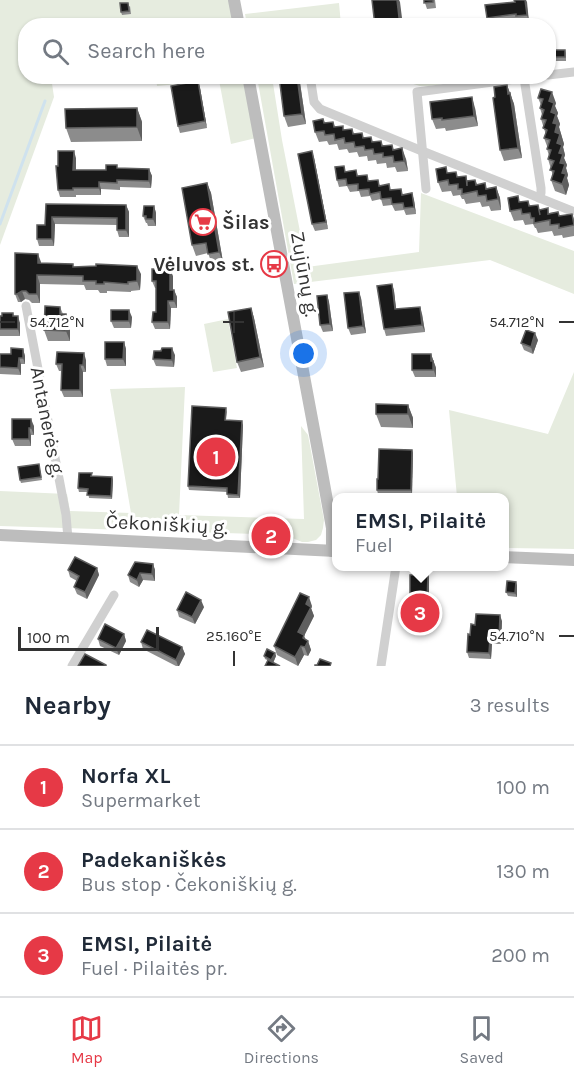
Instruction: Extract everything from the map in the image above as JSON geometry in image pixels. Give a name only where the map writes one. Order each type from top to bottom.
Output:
[{"type":"main road","points":[[234,0],[237,18]]},
{"type":"main road","name":"Zujūnų g.","points":[[250,84],[332,528]]},
{"type":"main road","name":"Čekoniškių g.","points":[[0,535],[332,551]]},
{"type":"main road","points":[[509,557],[574,560]]},
{"type":"street","points":[[556,74],[574,72]]},
{"type":"street","points":[[311,84],[314,102],[320,109],[572,211]]},
{"type":"street","points":[[426,189],[417,92],[478,84]]},
{"type":"street","points":[[525,84],[541,188],[539,198]]},
{"type":"street","name":"Antanerės g.","points":[[26,306],[66,515],[68,539]]},
{"type":"street","points":[[381,666],[395,571]]},
{"type":"street","points":[[72,666],[114,596]]},
{"type":"shaded area","points":[[0,0],[229,0],[233,18],[18,18],[18,84],[52,84],[54,97],[0,245]]},
{"type":"shaded area","points":[[339,3],[340,18],[246,18],[245,14]]},
{"type":"shaded area","points":[[220,84],[245,84],[256,138],[231,144]]},
{"type":"shaded area","points":[[258,84],[273,84],[307,267],[419,252],[421,193],[574,251],[574,294],[490,260],[294,284]]},
{"type":"shaded area","points":[[413,84],[445,84],[429,86]]},
{"type":"shaded area","points":[[228,319],[237,368],[213,372],[204,324]]},
{"type":"shaded area","points":[[574,372],[574,549],[509,548],[509,493],[457,493],[449,410],[548,434]]},
{"type":"shaded area","points":[[185,387],[179,515],[304,519],[301,426],[308,435],[324,520],[321,535],[316,540],[302,542],[285,535],[0,526],[0,491],[67,494],[70,511],[131,513],[110,389]]},
{"type":"building","points":[[372,0],[397,0],[399,18],[374,18]]},
{"type":"building","points":[[514,0],[525,0],[527,15],[516,16],[516,14],[487,18],[485,5],[515,2]]},
{"type":"building","points":[[120,3],[128,3],[129,11],[121,12]]},
{"type":"building","points":[[556,50],[565,50],[565,57],[556,57]]},
{"type":"building","points":[[199,84],[205,121],[178,126],[171,86]]},
{"type":"building","points":[[280,84],[298,84],[302,114],[284,116]]},
{"type":"building","points":[[507,85],[518,148],[500,150],[493,98],[495,97],[494,87]]},
{"type":"building","points":[[541,89],[552,92],[549,101],[554,103],[551,112],[556,114],[553,123],[557,124],[555,132],[560,134],[557,143],[562,145],[559,153],[563,154],[560,163],[565,164],[562,173],[566,174],[562,184],[551,180],[554,171],[550,170],[554,161],[548,159],[551,150],[547,149],[550,140],[544,138],[547,130],[543,128],[546,120],[541,119],[544,110],[540,108],[543,99],[538,98]]},
{"type":"building","points":[[472,97],[474,116],[432,119],[430,102]]},
{"type":"building","points":[[137,108],[137,127],[66,128],[65,109]]},
{"type":"building","points":[[323,119],[324,123],[333,122],[334,127],[343,126],[343,130],[352,129],[353,134],[362,133],[363,138],[371,137],[372,142],[381,141],[382,146],[392,145],[393,150],[402,148],[404,161],[394,162],[393,156],[383,157],[383,153],[374,154],[373,149],[365,150],[364,146],[355,147],[354,142],[345,143],[344,138],[335,140],[334,134],[325,135],[324,131],[315,132],[313,121]]},
{"type":"building","points":[[58,151],[74,151],[73,170],[106,170],[106,165],[117,165],[117,168],[149,169],[149,181],[117,180],[117,183],[99,182],[99,188],[58,190],[56,166],[58,166]]},
{"type":"building","points":[[312,151],[326,222],[312,224],[298,154]]},
{"type":"building","points":[[344,166],[345,172],[356,170],[357,176],[367,175],[368,181],[378,180],[379,186],[389,184],[390,190],[401,189],[402,195],[412,193],[414,207],[404,208],[403,203],[392,204],[391,198],[381,199],[380,192],[370,194],[369,189],[358,190],[358,184],[347,185],[346,179],[337,180],[335,167]]},
{"type":"building","points":[[446,167],[447,173],[456,172],[457,177],[466,176],[467,186],[467,181],[475,180],[476,185],[485,183],[486,189],[496,187],[498,199],[487,201],[486,195],[478,196],[477,191],[462,194],[462,189],[458,189],[458,184],[449,185],[448,180],[438,182],[436,169]]},
{"type":"building","name":"Šilas","points":[[207,183],[219,252],[208,254],[206,243],[192,245],[182,188]]},
{"type":"building","points":[[518,196],[519,202],[528,201],[529,206],[538,205],[539,210],[548,208],[548,214],[558,212],[559,216],[572,214],[574,225],[559,228],[559,224],[550,225],[550,220],[534,223],[534,218],[531,218],[530,213],[522,214],[521,209],[510,211],[508,198]]},
{"type":"building","points":[[46,204],[126,205],[126,230],[117,230],[117,218],[52,217],[52,239],[37,239],[37,225],[45,225]]},
{"type":"building","points":[[144,206],[154,206],[153,219],[146,219],[146,216],[143,216]]},
{"type":"building","points":[[15,253],[38,254],[38,263],[73,264],[73,267],[96,266],[96,264],[137,266],[137,281],[128,282],[128,284],[104,282],[104,284],[96,284],[96,281],[83,281],[83,276],[37,275],[37,294],[22,291],[15,294]]},
{"type":"building","points":[[152,269],[170,269],[170,290],[174,290],[174,301],[168,301],[168,322],[152,322],[153,312],[156,312],[156,281],[152,281]]},
{"type":"building","points":[[392,284],[395,309],[420,307],[422,325],[384,329],[377,286]]},
{"type":"building","points":[[359,292],[363,326],[348,328],[344,293]]},
{"type":"building","points":[[327,295],[330,324],[320,325],[317,296]]},
{"type":"building","points":[[45,306],[60,307],[60,314],[66,314],[66,331],[44,330]]},
{"type":"building","points":[[251,308],[260,357],[237,362],[228,312]]},
{"type":"building","points":[[111,310],[129,310],[129,321],[111,321]]},
{"type":"building","points":[[2,313],[13,313],[13,316],[18,316],[18,329],[0,329]]},
{"type":"building","points":[[526,330],[535,333],[531,347],[521,343]]},
{"type":"building","points":[[105,342],[124,342],[123,359],[105,359]]},
{"type":"building","points":[[11,348],[23,349],[23,358],[19,358],[18,368],[0,367],[0,354],[11,354]]},
{"type":"building","points":[[162,348],[172,348],[172,360],[153,359],[154,351],[161,351]]},
{"type":"building","points":[[57,352],[84,353],[83,365],[80,365],[80,390],[61,390],[62,364],[56,364]]},
{"type":"building","points":[[412,354],[431,354],[433,370],[412,370]]},
{"type":"building","points":[[376,404],[408,405],[408,414],[376,414]]},
{"type":"building","points":[[192,406],[226,408],[225,420],[242,421],[238,495],[227,494],[227,488],[188,486]]},
{"type":"building","points":[[12,419],[31,419],[29,439],[12,439]]},
{"type":"building","points":[[379,449],[412,450],[411,490],[377,490]]},
{"type":"building","points":[[39,464],[41,477],[20,480],[18,467]]},
{"type":"building","points":[[79,473],[112,477],[111,496],[87,495],[88,489],[78,488]]},
{"type":"building","points":[[75,557],[97,568],[85,592],[74,587],[79,576],[68,570]]},
{"type":"building","points":[[135,562],[153,564],[152,574],[140,573],[137,580],[128,575]]},
{"type":"building","points":[[410,575],[428,575],[427,601],[432,601],[432,619],[405,618],[406,600],[410,600]]},
{"type":"building","points":[[507,581],[516,582],[515,593],[506,592]]},
{"type":"building","points":[[186,592],[201,600],[192,617],[177,610]]},
{"type":"building","points":[[300,593],[309,597],[306,604],[311,607],[298,632],[308,641],[305,647],[301,646],[295,657],[274,646]]},
{"type":"building","points":[[476,614],[500,615],[499,639],[490,638],[489,653],[467,652],[468,634],[470,635],[471,624],[475,625]]},
{"type":"building","points":[[105,624],[124,634],[116,648],[98,639]]},
{"type":"building","points":[[147,630],[182,647],[176,660],[141,642]]},
{"type":"building","points":[[267,649],[275,653],[271,660],[264,656]]},
{"type":"building","points":[[85,654],[106,665],[106,666],[78,666]]},
{"type":"building","points":[[320,659],[331,663],[330,666],[315,666]]},
{"type":"building","points":[[268,660],[280,666],[265,666]]},
{"type":"waterway","points":[[0,224],[45,101]]},
{"type":"place","name":"Šilas","points":[[203,222]]},
{"type":"place","name":"Vėluvos st.","points":[[274,264]]},
{"type":"place","name":"Norfa XL","points":[[216,457]]},
{"type":"place","name":"Padekaniškės","points":[[271,536]]},
{"type":"place","name":"EMSI, Pilaitė","points":[[420,613]]}]
